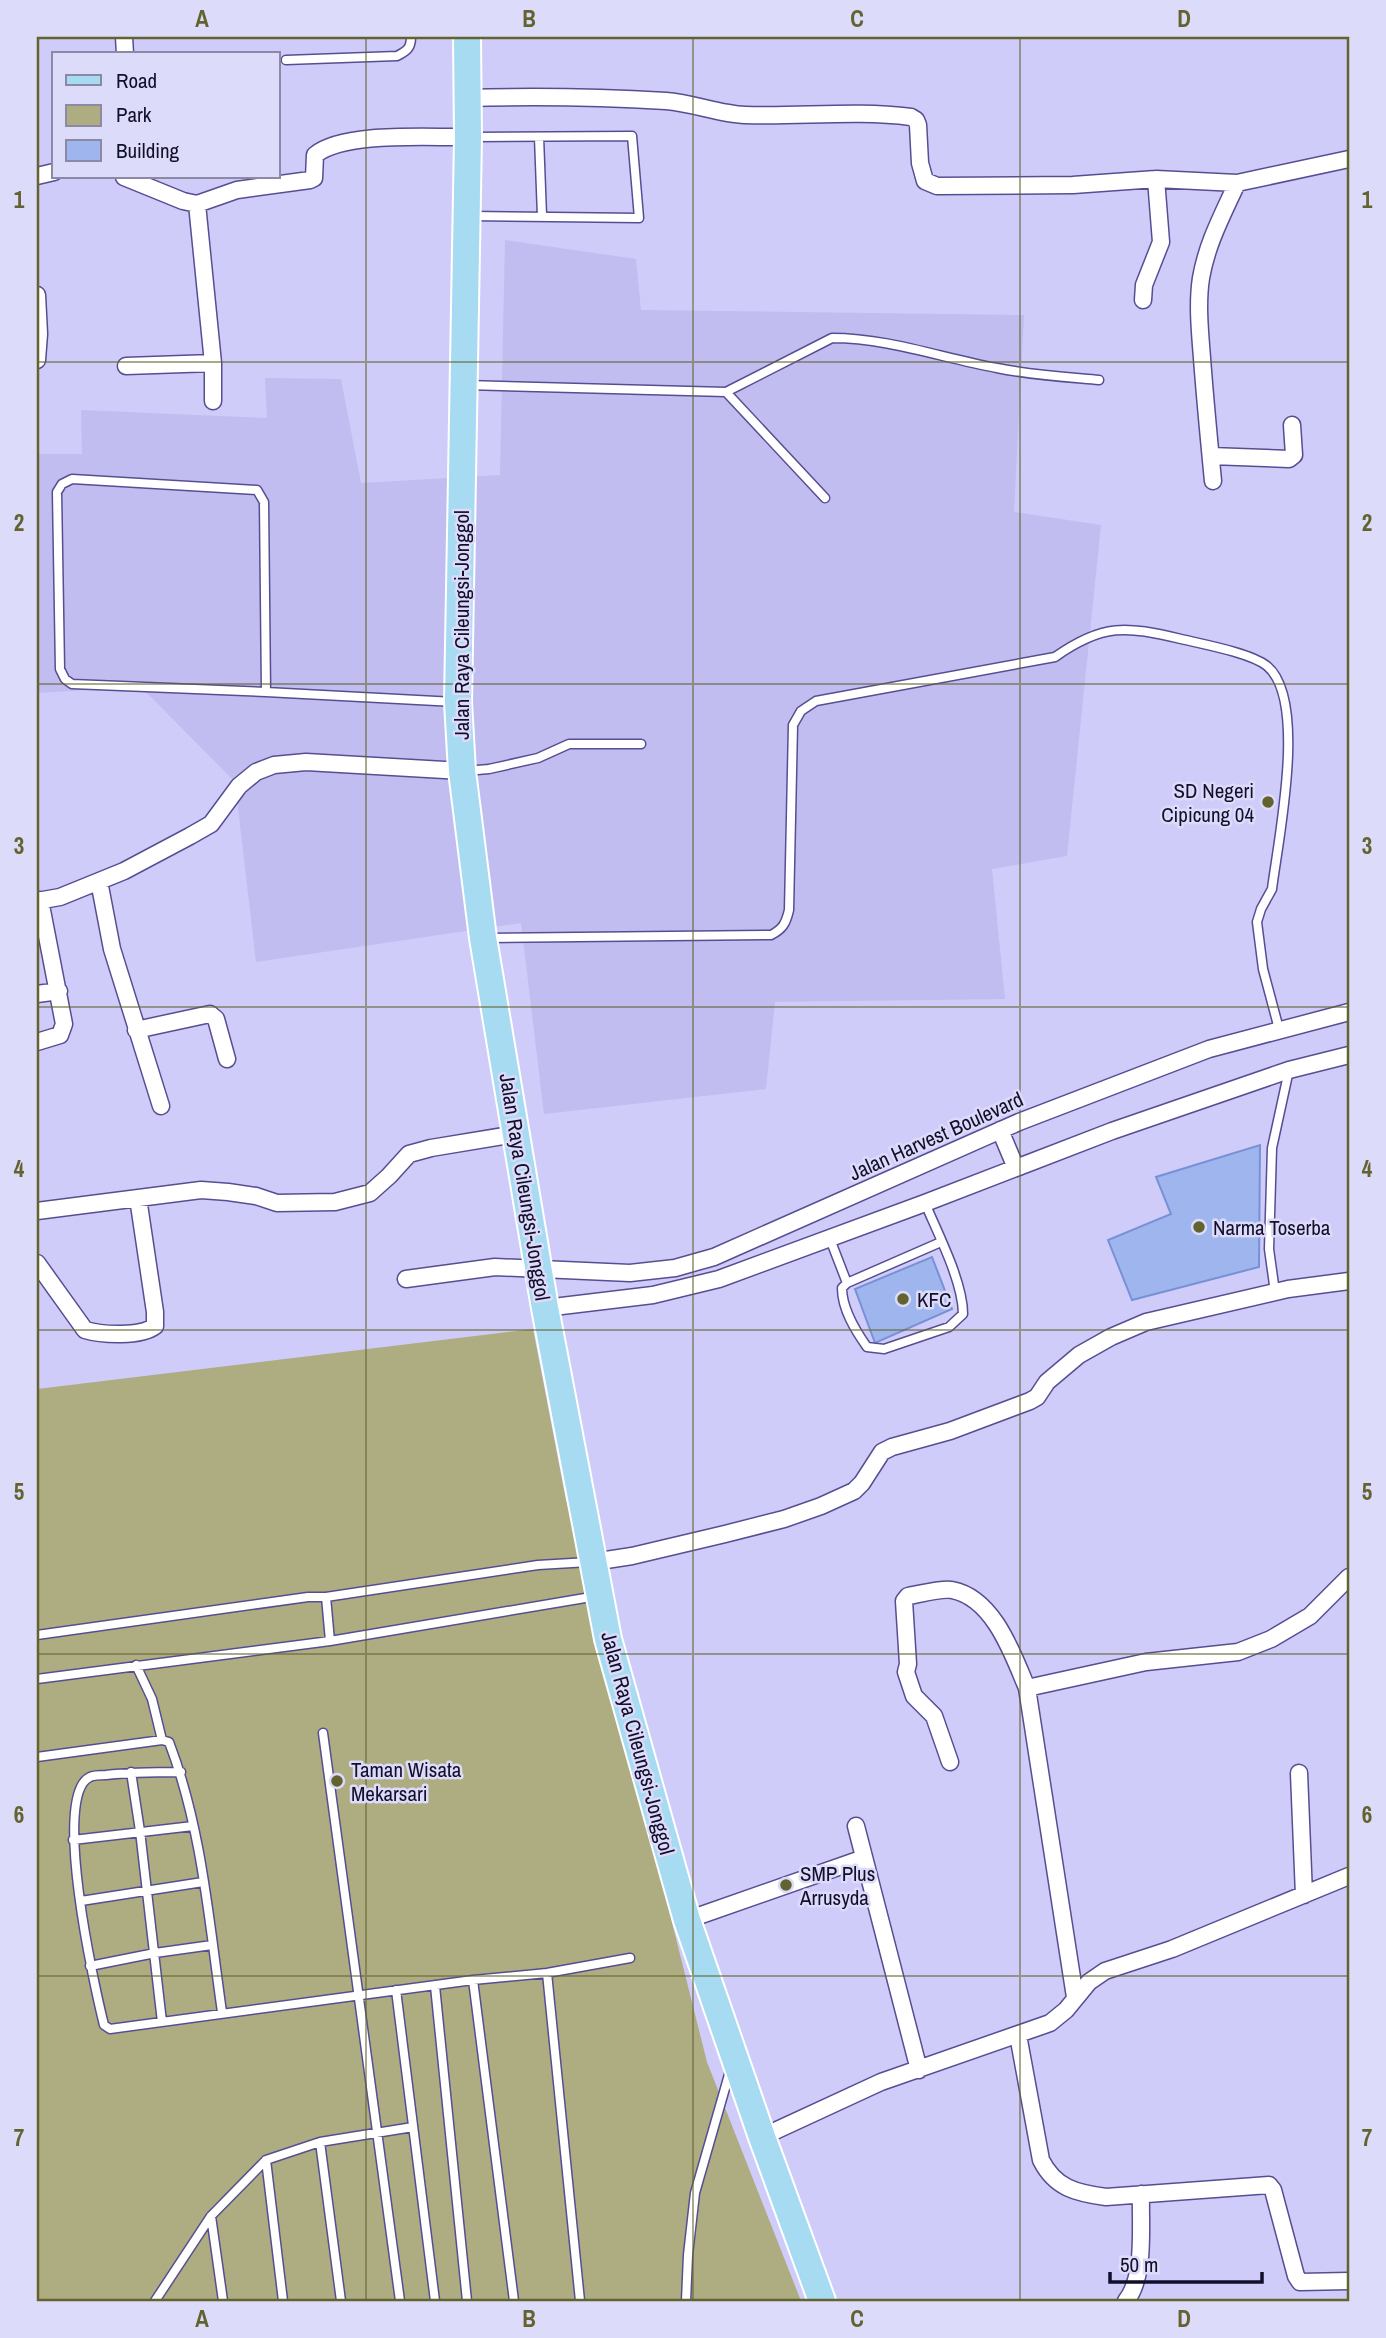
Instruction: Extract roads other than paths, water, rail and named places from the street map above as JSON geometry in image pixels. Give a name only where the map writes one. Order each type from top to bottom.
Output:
[{"type":"main road","name":"Jalan Raya Cileungsi-Jonggol","points":[[467,37],[467,216],[458,702],[462,771],[483,938],[545,1308],[608,1639],[687,1920],[822,2301]]},
{"type":"street","points":[[468,98],[577,96],[668,101],[742,115],[810,116],[860,113],[911,117],[918,125],[921,173],[930,184],[1006,187],[1156,179],[1237,183],[1349,159]]},
{"type":"street","points":[[126,178],[197,204],[237,190],[310,180],[314,178],[315,155],[333,145],[372,139],[468,137]]},
{"type":"street","points":[[1143,300],[1144,285],[1161,242],[1156,179]]},
{"type":"street","points":[[1213,481],[1200,333],[1201,278],[1214,230],[1237,183]]},
{"type":"street","points":[[197,204],[213,363],[213,401]]},
{"type":"street","points":[[37,295],[37,360]]},
{"type":"street","points":[[126,366],[213,363]]},
{"type":"street","points":[[1211,456],[1289,459],[1294,455],[1292,425]]},
{"type":"street","points":[[37,1042],[57,1037],[63,1032],[64,1013],[38,901],[60,897],[99,881],[155,856],[211,824],[239,786],[256,772],[274,765],[306,762],[462,771]]},
{"type":"street","points":[[99,881],[112,949],[161,1106]]},
{"type":"street","points":[[37,995],[59,991]]},
{"type":"street","name":"Jalan Harvest Boulevard","points":[[406,1279],[495,1267],[630,1273],[675,1268],[714,1257],[1000,1130],[1209,1049],[1349,1012]]},
{"type":"street","points":[[136,1030],[211,1014],[216,1019],[228,1059]]},
{"type":"street","points":[[545,1308],[653,1295],[719,1279],[1112,1131],[1289,1070],[1349,1055]]},
{"type":"street","points":[[1000,1130],[1016,1168]]},
{"type":"street","points":[[37,1211],[201,1190],[256,1196],[277,1203],[334,1202],[370,1193],[409,1154],[431,1147],[516,1133]]},
{"type":"street","points":[[37,1263],[85,1331],[141,1333],[152,1329],[155,1326],[155,1312],[138,1198]]},
{"type":"street","points":[[593,1562],[632,1556],[784,1519],[845,1497],[862,1483],[883,1452],[950,1431],[1030,1401],[1037,1397],[1047,1382],[1079,1355],[1146,1322],[1275,1292],[1349,1281]]},
{"type":"street","points":[[1027,1688],[1146,1662],[1238,1652],[1271,1639],[1311,1616],[1349,1577]]},
{"type":"street","points":[[950,1762],[934,1716],[914,1696],[906,1672],[908,1658],[904,1601],[908,1596],[952,1590],[973,1600],[995,1622],[1009,1645],[1027,1688],[1075,1997]]},
{"type":"street","points":[[1299,1773],[1304,1895]]},
{"type":"street","points":[[856,1826],[919,2070]]},
{"type":"street","points":[[687,1920],[864,1858]]},
{"type":"street","points":[[762,2137],[881,2082],[1050,2023],[1066,2010],[1089,1982],[1105,1971],[1172,1949],[1349,1876]]},
{"type":"street","points":[[1018,2035],[1041,2160],[1046,2171],[1061,2185],[1106,2197],[1269,2185],[1273,2190],[1296,2276],[1300,2281],[1349,2281]]},
{"type":"street","points":[[1126,2301],[1132,2294],[1139,2270],[1141,2194]]},
{"type":"lane","points":[[286,60],[397,55],[407,51],[411,37]]},
{"type":"lane","points":[[467,216],[639,218],[632,136],[468,137]]},
{"type":"lane","points":[[539,137],[542,216]]},
{"type":"lane","points":[[463,384],[726,392],[832,338],[850,338],[940,354],[996,368],[1100,380]]},
{"type":"lane","points":[[726,392],[824,498]]},
{"type":"lane","points":[[266,692],[264,502],[260,493],[252,489],[72,479],[62,484],[58,492],[60,669],[65,679],[72,684],[458,702]]},
{"type":"lane","points":[[483,938],[771,935],[786,923],[789,910],[793,725],[801,711],[816,701],[1055,657],[1103,631],[1133,629],[1236,652],[1267,665],[1280,683],[1284,694],[1290,744],[1272,889],[1257,922],[1263,969],[1279,1029]]},
{"type":"lane","points":[[462,771],[489,769],[538,758],[569,744],[641,744]]},
{"type":"lane","points":[[1275,1292],[1269,1249],[1272,1147],[1289,1070]]},
{"type":"lane","points":[[925,1203],[941,1242],[963,1299],[963,1314],[949,1327],[884,1349],[867,1347],[854,1327],[842,1297],[842,1288],[847,1283],[941,1242]]},
{"type":"lane","points":[[830,1239],[847,1283]]},
{"type":"lane","points":[[37,1635],[308,1597],[326,1597],[538,1565],[593,1562]]},
{"type":"lane","points":[[37,1679],[330,1641],[600,1596]]},
{"type":"lane","points":[[326,1597],[330,1641]]},
{"type":"lane","points":[[136,1665],[152,1699],[162,1740]]},
{"type":"lane","points":[[323,1733],[400,2301]]},
{"type":"lane","points":[[37,1757],[162,1740],[169,1742],[181,1772],[193,1826],[222,2012]]},
{"type":"lane","points":[[181,1772],[131,1772],[90,1777],[82,1783],[78,1793],[73,1839],[90,1966],[104,2025],[115,2029],[222,2012],[547,1973],[630,1958]]},
{"type":"lane","points":[[131,1772],[162,2022]]},
{"type":"lane","points":[[73,1839],[193,1826]]},
{"type":"lane","points":[[81,1901],[203,1882]]},
{"type":"lane","points":[[90,1966],[212,1945]]},
{"type":"lane","points":[[547,1973],[580,2301]]},
{"type":"lane","points":[[473,1980],[514,2301]]},
{"type":"lane","points":[[435,1986],[467,2301]]},
{"type":"lane","points":[[396,1990],[435,2301]]},
{"type":"lane","points":[[686,2301],[695,2193],[734,2058]]},
{"type":"lane","points":[[155,2301],[211,2216],[265,2160],[320,2142],[413,2127]]},
{"type":"lane","points":[[320,2142],[341,2301]]},
{"type":"lane","points":[[265,2160],[283,2301]]},
{"type":"lane","points":[[211,2216],[223,2301]]},
{"type":"place","name":"SD Negeri Cipicung 04","points":[[1268,802]]},
{"type":"place","name":"Narma Toserba","points":[[1199,1227]]},
{"type":"place","name":"KFC","points":[[903,1299]]},
{"type":"place","name":"Taman Wisata Mekarsari","points":[[337,1781]]},
{"type":"place","name":"SMP Plus Arrusyda","points":[[786,1885]]}]
